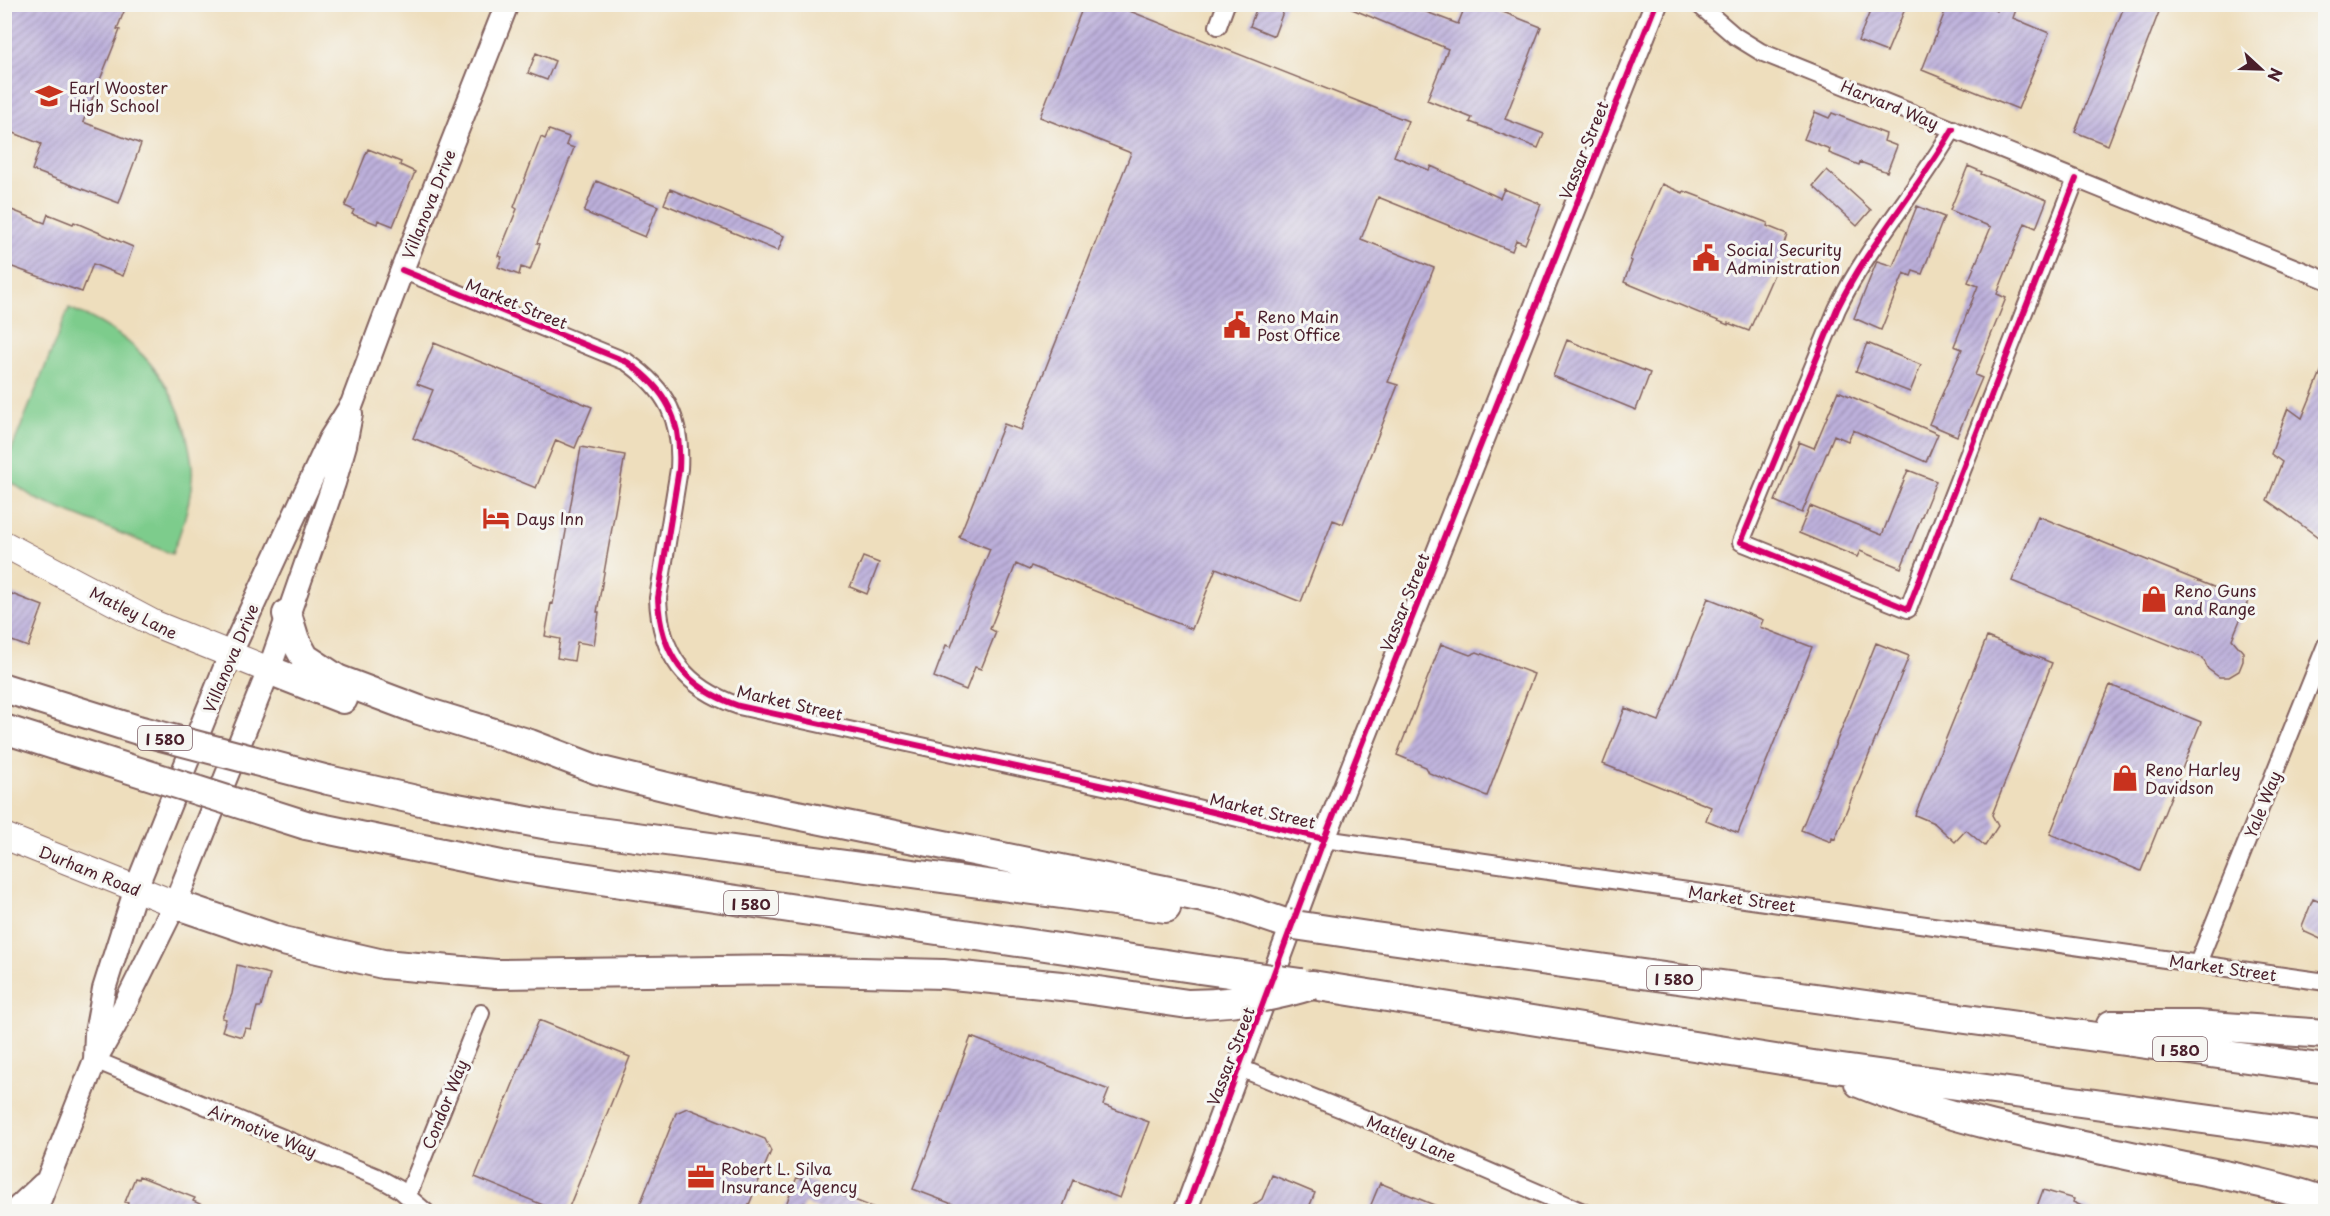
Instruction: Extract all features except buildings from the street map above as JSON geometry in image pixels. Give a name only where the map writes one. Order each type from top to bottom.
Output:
[{"type":"highway","points":[[287,614],[295,640],[305,658],[337,679],[419,710],[539,747],[598,770]]},
{"type":"highway","points":[[269,670],[393,717],[534,761],[598,770],[704,796],[1221,909]]},
{"type":"highway","name":"I 580","points":[[4,688],[138,730],[327,780],[425,802],[564,827],[1221,909],[1287,924],[1368,936],[2325,1069]]},
{"type":"highway","name":"I 580","points":[[4,729],[306,825],[369,840],[501,865],[1348,990],[1813,1065],[2325,1136]]},
{"type":"highway","points":[[175,904],[283,941],[383,964],[496,974],[780,970],[943,974],[1060,986],[1188,1004],[1241,1002],[1288,993],[1312,985]]},
{"type":"highway","points":[[2034,1028],[2142,1024],[2196,1025],[2325,1034]]},
{"type":"highway","points":[[1813,1065],[1913,1103],[1990,1126],[2276,1187],[2325,1202]]},
{"type":"main road","name":"Matley Lane","points":[[4,544],[63,573],[125,609],[180,635],[269,670]]},
{"type":"main road","name":"Durham Road","points":[[4,836],[175,904]]},
{"type":"street","name":"Villanova Drive","points":[[35,1212],[94,1060],[115,1025],[175,904],[269,670],[334,483],[345,445],[352,404],[507,4]]},
{"type":"street","points":[[1218,26],[1226,4]]},
{"type":"street","name":"Vassar Street","points":[[1185,1212],[1324,839],[1656,4]]},
{"type":"street","name":"Harvard Way","points":[[1698,4],[1735,36],[1761,52],[2325,280]]},
{"type":"street","points":[[1953,129],[1931,165],[1851,279],[1741,543],[1908,609],[2076,179]]},
{"type":"street","name":"Market Street","points":[[402,270],[627,362],[644,374],[659,390],[674,417],[680,447],[679,469],[658,598],[659,620],[664,641],[674,662],[700,688],[719,699],[740,706],[1131,792],[1324,839],[2325,982]]},
{"type":"street","name":"Villanova Drive","points":[[94,1060],[104,988],[136,888],[230,655],[330,439],[352,404]]},
{"type":"street","name":"Yale Way","points":[[2198,963],[2325,645]]},
{"type":"street","name":"Condor Way","points":[[408,1195],[482,1013]]},
{"type":"street","name":"Airmotive Way","points":[[94,1060],[377,1177],[408,1195],[426,1212]]},
{"type":"street","name":"Matley Lane","points":[[1240,1068],[1381,1125],[1583,1212]]},
{"type":"street","points":[[13,1212],[47,1181]]},
{"type":"green space","points":[[69,308],[110,329],[127,341],[157,372],[179,411],[186,433],[192,473],[187,508],[172,554],[36,499],[11,482],[7,470],[9,456]]},
{"type":"cycle path","points":[[1185,1212],[1324,839],[1656,4]]},
{"type":"cycle path","points":[[1953,129],[1849,285],[1741,542],[1908,609],[2076,179]]},
{"type":"cycle path","points":[[402,270],[627,362],[662,395],[669,407],[678,435],[679,469],[658,598],[660,618],[664,636],[679,667],[704,690],[739,706],[1131,792],[1324,839]]},
{"type":"place","name":"Earl Wooster High School","points":[[49,96]]},
{"type":"place","name":"Social Security Administration","points":[[1706,258]]},
{"type":"place","name":"Reno Main Post Office","points":[[1237,325]]},
{"type":"place","name":"Days Inn","points":[[496,518]]},
{"type":"place","name":"Reno Guns and Range","points":[[2154,599]]},
{"type":"place","name":"Reno Harley Davidson","points":[[2125,778]]},
{"type":"place","name":"Robert L. Silva Insurance Agency","points":[[701,1177]]}]
